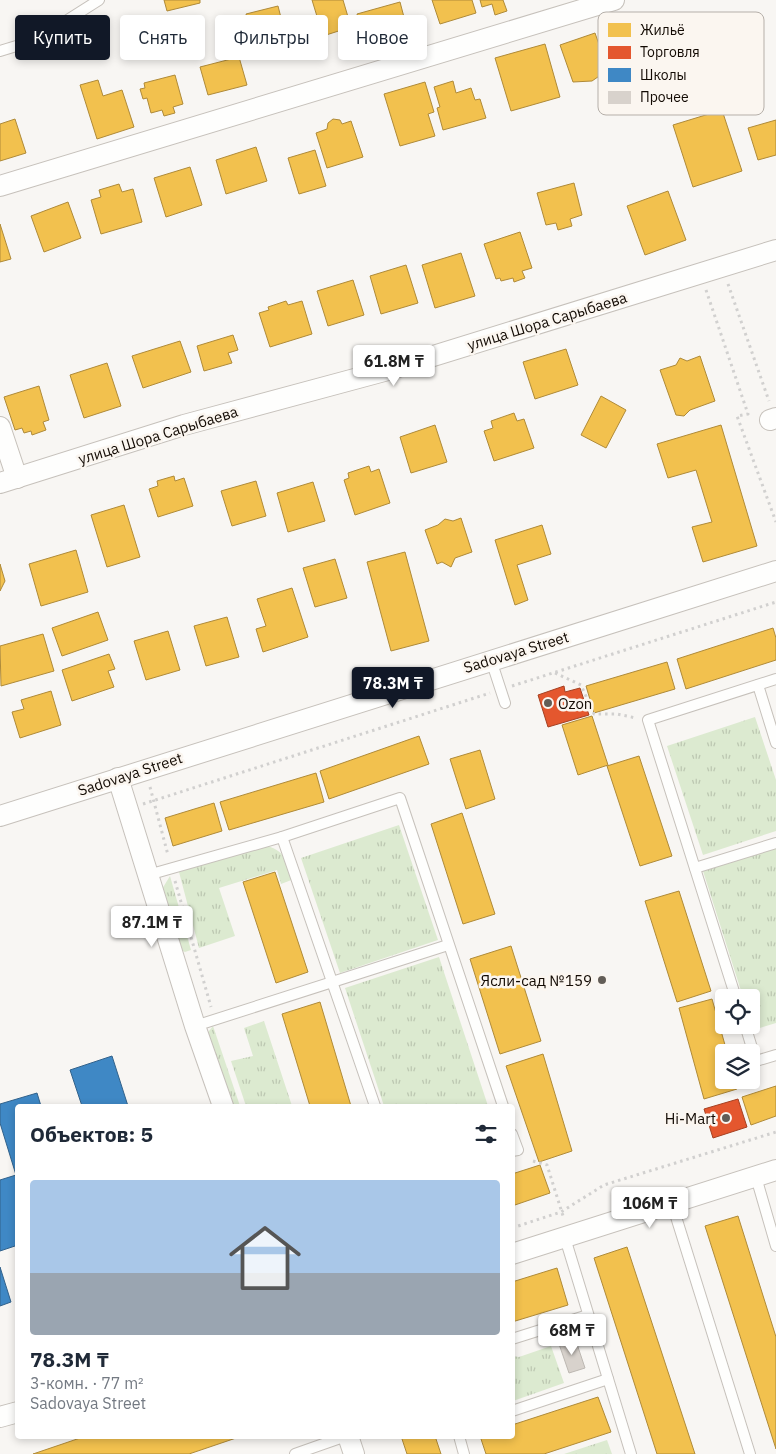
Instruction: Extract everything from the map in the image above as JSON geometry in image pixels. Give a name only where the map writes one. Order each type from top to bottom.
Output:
[{"type":"street","points":[[0,186],[614,0]]},
{"type":"street","name":"улица Шора Сарыбаева","points":[[8,480],[184,425],[388,370],[776,250]]},
{"type":"street","points":[[0,427],[8,480]]},
{"type":"street","name":"Sadovaya Street","points":[[0,816],[776,571]]},
{"type":"street","points":[[118,778],[195,1026],[222,1104]]},
{"type":"street","points":[[515,1253],[776,1170]]},
{"type":"street","points":[[0,1417],[15,1413]]},
{"type":"street","points":[[348,1439],[354,1454]]},
{"type":"lane","points":[[0,50],[36,40],[99,0]]},
{"type":"lane","points":[[490,660],[505,703]]},
{"type":"lane","points":[[733,989],[648,720],[776,679]]},
{"type":"lane","points":[[758,685],[776,743]]},
{"type":"lane","points":[[148,875],[282,837],[400,798],[502,1104]]},
{"type":"lane","points":[[282,837],[374,1104]]},
{"type":"lane","points":[[695,868],[776,843]]},
{"type":"lane","points":[[195,1026],[448,945]]},
{"type":"lane","points":[[748,1034],[756,1061],[776,1055]]},
{"type":"lane","points":[[756,1177],[776,1246]]},
{"type":"lane","points":[[672,1204],[750,1454]]},
{"type":"lane","points":[[568,1237],[588,1314],[631,1454]]},
{"type":"lane","points":[[515,1338],[588,1314]]},
{"type":"lane","points":[[515,1410],[608,1379]]},
{"type":"lane","points":[[295,1454],[338,1439]]},
{"type":"lane","points":[[460,1439],[464,1454]]},
{"type":"path","points":[[724,266],[730,293],[774,418]]},
{"type":"path","points":[[700,274],[748,414],[737,416],[776,522]]},
{"type":"path","points":[[127,809],[776,602]]},
{"type":"path","points":[[554,673],[581,685],[594,714],[617,714],[648,720]]},
{"type":"path","points":[[149,784],[215,1020]]},
{"type":"path","points":[[515,1227],[561,1212],[604,1186],[776,1132]]},
{"type":"path","points":[[533,1161],[547,1166],[568,1237]]},
{"type":"green space","points":[[755,717],[776,780],[776,831],[703,855],[667,746]]},
{"type":"green space","points":[[399,825],[438,940],[340,973],[301,858]]},
{"type":"green space","points":[[264,845],[281,853],[294,879],[281,884],[277,870],[219,888],[235,936],[199,948],[179,872]]},
{"type":"green space","points":[[776,848],[776,1023],[760,1028],[760,989],[740,989],[703,871]]},
{"type":"green space","points":[[170,876],[191,950],[185,952],[180,950],[159,894]]},
{"type":"green space","points":[[439,957],[487,1104],[383,1104],[345,988]]},
{"type":"green space","points":[[264,1021],[291,1104],[245,1104],[231,1061],[253,1056],[244,1028]]},
{"type":"green space","points":[[213,1026],[239,1104],[226,1104],[205,1036]]},
{"type":"green space","points":[[551,1346],[564,1383],[515,1400],[515,1356],[519,1357]]},
{"type":"green space","points":[[607,1440],[612,1454],[564,1454]]},
{"type":"building: Жильё","points":[[164,0],[200,0],[200,3],[167,11]]},
{"type":"building: Жильё","points":[[312,0],[343,0],[347,15],[338,15],[338,31],[328,34],[328,15],[317,15]]},
{"type":"building: Жильё","points":[[432,0],[472,0],[476,13],[440,24]]},
{"type":"building: Жильё","points":[[480,0],[503,0],[507,11],[495,15],[492,4],[482,7]]},
{"type":"building: Жильё","points":[[400,2],[403,15],[357,15]]},
{"type":"building: Жильё","points":[[278,6],[280,15],[246,15]]},
{"type":"building: Жильё","points":[[595,33],[598,42],[598,77],[592,81],[573,82],[560,45]]},
{"type":"building: Жильё","points":[[545,44],[560,97],[511,111],[495,58]]},
{"type":"building: Жильё","points":[[227,60],[240,60],[247,85],[208,95],[200,67]]},
{"type":"building: Жильё","points":[[175,75],[183,104],[173,107],[175,113],[164,116],[162,110],[151,113],[147,98],[143,99],[140,89],[145,88],[144,83]]},
{"type":"building: Жильё","points":[[98,80],[103,96],[122,90],[134,127],[97,139],[80,85]]},
{"type":"building: Жильё","points":[[453,81],[456,93],[471,88],[475,100],[480,99],[486,118],[443,130],[437,108],[440,107],[434,87]]},
{"type":"building: Жильё","points":[[425,82],[434,112],[428,114],[435,136],[400,146],[384,94]]},
{"type":"building: Жильё","points":[[706,115],[724,115],[742,171],[693,187],[673,125]]},
{"type":"building: Жильё","points":[[15,119],[26,153],[0,161],[0,124]]},
{"type":"building: Жильё","points":[[333,119],[340,120],[342,124],[351,121],[363,157],[327,168],[316,133],[327,129],[328,123]]},
{"type":"building: Жильё","points":[[776,120],[776,155],[758,160],[748,128]]},
{"type":"building: Жильё","points":[[256,147],[267,181],[226,194],[216,160]]},
{"type":"building: Жильё","points":[[315,150],[326,186],[299,194],[288,158]]},
{"type":"building: Жильё","points":[[190,167],[202,205],[166,217],[154,178]]},
{"type":"building: Жильё","points":[[574,183],[582,215],[570,219],[572,226],[558,230],[556,223],[546,225],[537,193]]},
{"type":"building: Жильё","points":[[119,184],[122,192],[133,189],[142,222],[101,234],[91,200],[101,197],[99,190]]},
{"type":"building: Жильё","points":[[668,191],[686,240],[645,255],[627,206]]},
{"type":"building: Жильё","points":[[68,202],[81,238],[44,252],[31,216]]},
{"type":"building: Жильё","points":[[0,224],[11,259],[0,262]]},
{"type":"building: Жильё","points":[[520,232],[532,268],[522,271],[525,278],[514,282],[513,278],[501,281],[500,278],[496,279],[484,244]]},
{"type":"building: Жильё","points":[[461,253],[475,296],[435,308],[422,265]]},
{"type":"building: Жильё","points":[[406,265],[418,303],[381,314],[370,276]]},
{"type":"building: Жильё","points":[[353,280],[364,315],[328,326],[317,291]]},
{"type":"building: Жильё","points":[[286,301],[288,305],[302,301],[312,334],[270,347],[259,313],[269,310],[268,307]]},
{"type":"building: Жильё","points":[[233,335],[238,350],[228,353],[232,363],[204,371],[197,346]]},
{"type":"building: Жильё","points":[[180,341],[191,372],[143,388],[132,356]]},
{"type":"building: Жильё","points":[[566,349],[578,385],[535,399],[523,362]]},
{"type":"building: Жильё","points":[[700,356],[715,401],[690,410],[684,416],[676,415],[660,370],[676,365],[680,358],[687,361]]},
{"type":"building: Жильё","points":[[107,363],[121,406],[84,418],[70,375]]},
{"type":"building: Жильё","points":[[39,386],[49,420],[43,422],[46,430],[32,435],[31,431],[24,433],[22,428],[15,430],[4,397]]},
{"type":"building: Жильё","points":[[601,396],[626,410],[606,448],[581,435]]},
{"type":"building: Жильё","points":[[514,413],[517,421],[524,419],[534,448],[494,461],[484,431],[493,428],[491,421]]},
{"type":"building: Жильё","points":[[435,425],[447,462],[411,473],[400,437]]},
{"type":"building: Жильё","points":[[721,425],[757,546],[703,562],[692,527],[712,522],[696,470],[668,478],[657,444]]},
{"type":"building: Жильё","points":[[369,466],[371,472],[379,469],[390,503],[355,515],[344,480],[349,478],[348,473]]},
{"type":"building: Жильё","points":[[174,476],[175,481],[184,478],[193,506],[158,517],[149,489],[158,486],[157,481]]},
{"type":"building: Жильё","points":[[256,481],[266,516],[232,526],[221,491]]},
{"type":"building: Жильё","points":[[313,482],[325,521],[288,532],[277,493]]},
{"type":"building: Жильё","points":[[124,505],[140,557],[107,567],[91,515]]},
{"type":"building: Жильё","points":[[461,518],[472,552],[455,558],[451,567],[442,562],[437,564],[425,530],[438,525],[445,519],[453,521]]},
{"type":"building: Жильё","points":[[542,525],[551,554],[517,565],[528,600],[515,605],[495,540]]},
{"type":"building: Жильё","points":[[76,550],[88,592],[41,606],[29,564]]},
{"type":"building: Жильё","points":[[405,552],[429,641],[391,651],[367,562]]},
{"type":"building: Жильё","points":[[335,559],[347,598],[315,607],[303,568]]},
{"type":"building: Жильё","points":[[0,564],[5,581],[0,591]]},
{"type":"building: Жильё","points":[[292,588],[308,637],[263,652],[256,629],[266,626],[257,599]]},
{"type":"building: Жильё","points":[[98,612],[108,640],[62,656],[52,628]]},
{"type":"building: Жильё","points":[[227,617],[239,657],[206,666],[194,626]]},
{"type":"building: Жильё","points":[[773,628],[776,638],[776,660],[686,689],[677,659]]},
{"type":"building: Жильё","points":[[168,631],[180,670],[146,680],[134,641]]},
{"type":"building: Жильё","points":[[43,634],[54,671],[1,686],[0,646]]},
{"type":"building: Жильё","points":[[109,654],[115,669],[108,671],[114,687],[72,701],[62,670]]},
{"type":"building: Жильё","points":[[667,662],[675,689],[594,713],[586,686]]},
{"type":"building: Жильё","points":[[51,691],[61,725],[20,738],[12,712],[24,709],[21,700]]},
{"type":"building: Жильё","points":[[592,716],[608,765],[578,775],[562,725]]},
{"type":"building: Жильё","points":[[419,736],[429,764],[329,799],[320,771]]},
{"type":"building: Жильё","points":[[480,750],[495,799],[466,809],[450,759]]},
{"type":"building: Жильё","points":[[639,756],[672,856],[640,866],[607,766]]},
{"type":"building: Жильё","points":[[316,773],[324,802],[229,830],[220,802]]},
{"type":"building: Жильё","points":[[214,803],[222,831],[173,846],[165,818]]},
{"type":"building: Жильё","points":[[462,813],[495,914],[463,924],[431,824]]},
{"type":"building: Жильё","points":[[275,872],[308,972],[276,983],[243,882]]},
{"type":"building: Жильё","points":[[679,891],[711,991],[677,1002],[645,901]]},
{"type":"building: Жильё","points":[[511,946],[541,1041],[500,1054],[470,959]]},
{"type":"building: Жильё","points":[[712,999],[715,1010],[715,1034],[722,1034],[725,1044],[715,1044],[715,1089],[737,1089],[704,1099],[679,1008]]},
{"type":"building: Жильё","points":[[320,1002],[350,1104],[309,1104],[282,1014]]},
{"type":"building: Жильё","points":[[543,1054],[572,1151],[539,1162],[506,1066]]},
{"type":"building: Жильё","points":[[776,1086],[776,1116],[751,1125],[742,1097]]},
{"type":"building: Жильё","points":[[540,1165],[550,1193],[515,1205],[515,1173]]},
{"type":"building: Жильё","points":[[738,1216],[776,1337],[776,1449],[705,1226]]},
{"type":"building: Жильё","points":[[627,1247],[695,1454],[657,1454],[594,1258]]},
{"type":"building: Жильё","points":[[557,1268],[568,1305],[515,1321],[515,1281]]},
{"type":"building: Жильё","points":[[598,1397],[611,1432],[544,1454],[486,1454],[481,1439],[515,1439],[515,1424]]},
{"type":"building: Жильё","points":[[77,1439],[233,1439],[189,1454],[33,1454]]},
{"type":"building: Жильё","points":[[402,1439],[436,1439],[441,1454],[407,1454]]},
{"type":"building: Торговля","points":[[564,686],[565,692],[580,688],[589,715],[548,727],[538,695]]},
{"type":"building: Торговля","name":"Hi-Mart","points":[[738,1099],[747,1127],[713,1138],[704,1109]]},
{"type":"building: Школы","points":[[112,1056],[127,1104],[81,1104],[70,1070]]},
{"type":"building: Школы","points":[[37,1093],[40,1104],[15,1104],[15,1172],[0,1123],[0,1104]]},
{"type":"building: Школы","points":[[15,1175],[15,1246],[0,1251],[0,1180]]},
{"type":"building: Школы","points":[[0,1267],[11,1302],[0,1306]]},
{"type":"building: Прочее","points":[[575,1338],[585,1368],[569,1373],[559,1344]]},
{"type":"place","name":"Ozon","points":[[548,703]]},
{"type":"place","name":"Ясли-сад №159","points":[[602,980]]},
{"type":"place","name":"Hi-Mart","points":[[726,1118]]}]
